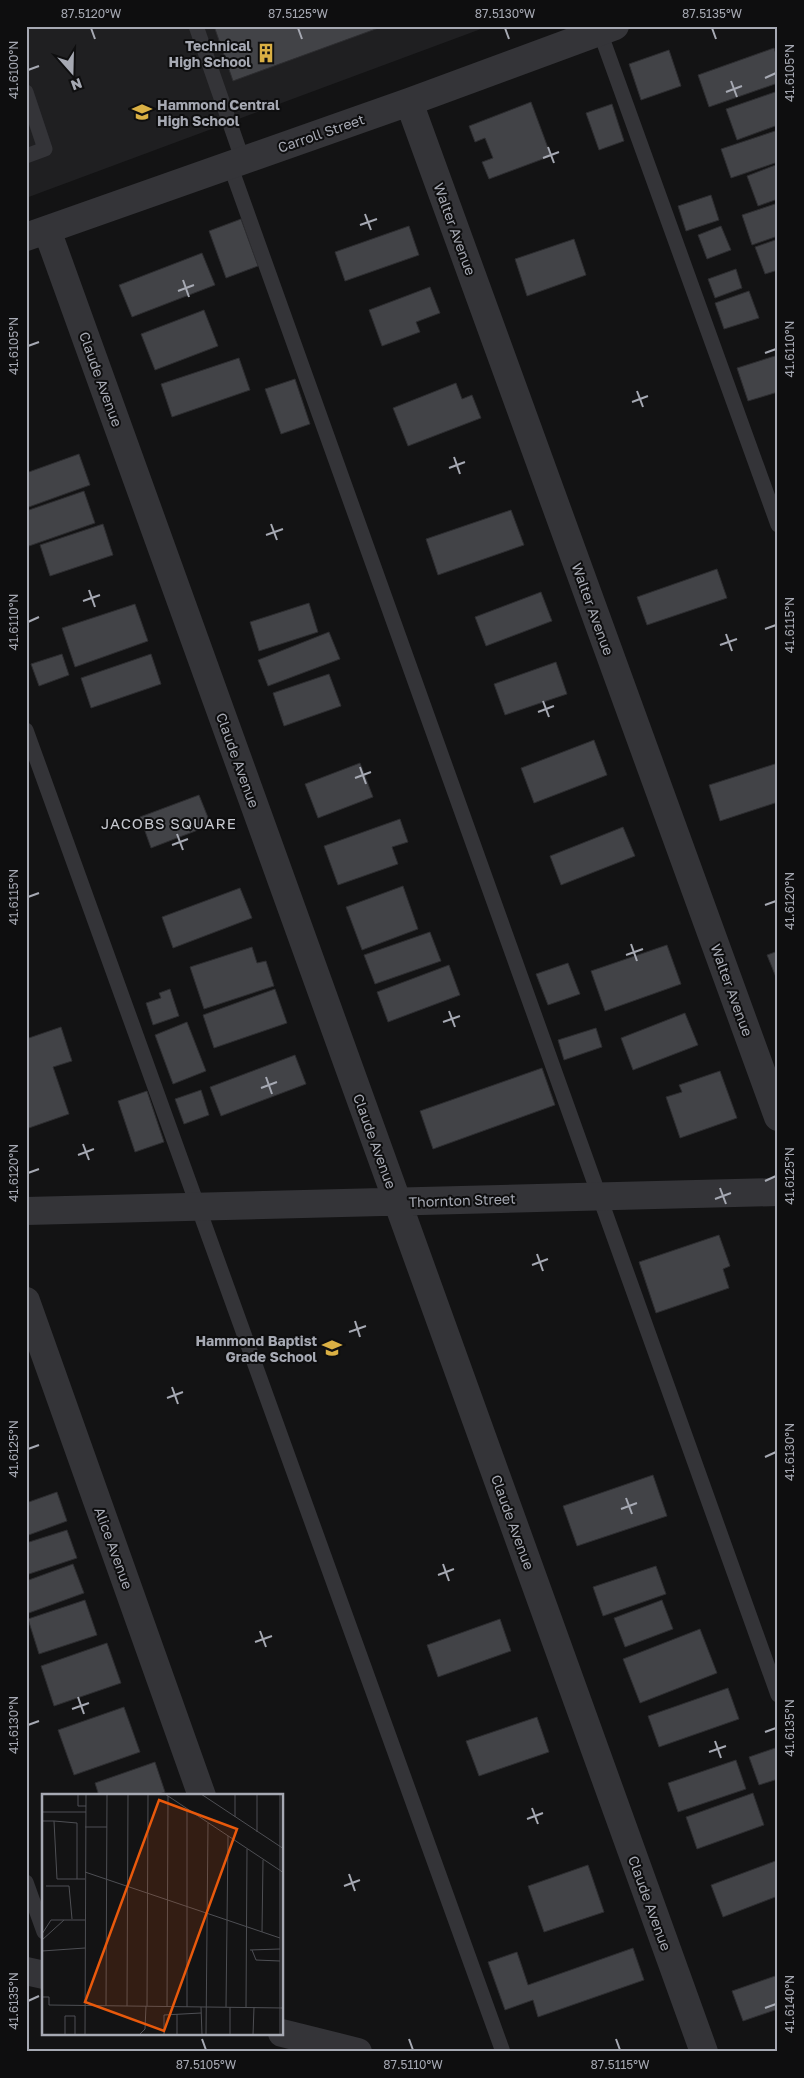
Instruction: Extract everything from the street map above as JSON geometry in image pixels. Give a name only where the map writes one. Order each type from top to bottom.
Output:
[{"type":"street","name":"Carroll Street","points":[[36,233],[409,102],[607,29]]},
{"type":"street","name":"Walter Avenue","points":[[409,102],[778,1116]]},
{"type":"street","name":"Claude Avenue","points":[[36,233],[397,1202],[704,2052]]},
{"type":"street","name":"Thornton Street","points":[[26,1210],[778,1192]]},
{"type":"street","name":"Alice Avenue","points":[[26,1301],[201,1794]]},
{"type":"street","points":[[26,1971],[42,1975]]},
{"type":"street","points":[[284,2030],[358,2052]]},
{"type":"lane","points":[[196,26],[236,163],[778,1695]]},
{"type":"lane","points":[[607,29],[778,525]]},
{"type":"lane","points":[[26,92],[45,149],[26,156]]},
{"type":"lane","points":[[26,730],[503,2052]]},
{"type":"lane","points":[[26,1882],[42,1926]]},
{"type":"shaded area","name":"Hammond Central High School","points":[[26,26],[489,26],[26,198]]},
{"type":"building","name":"Technical High School","points":[[214,26],[384,26],[233,81]]},
{"type":"building","points":[[774,48],[778,60],[778,83],[709,107],[698,75]]},
{"type":"building","points":[[669,50],[681,86],[641,100],[629,64]]},
{"type":"building","points":[[778,91],[778,125],[737,140],[726,109]]},
{"type":"building","points":[[531,102],[551,156],[489,179],[482,162],[493,158],[485,138],[475,142],[469,126]]},
{"type":"building","points":[[612,104],[624,141],[599,150],[586,113]]},
{"type":"building","points":[[778,130],[778,162],[731,178],[721,149]]},
{"type":"building","points":[[778,164],[778,199],[758,206],[747,176]]},
{"type":"building","points":[[711,195],[719,220],[686,231],[678,206]]},
{"type":"building","points":[[778,203],[778,236],[752,245],[742,215]]},
{"type":"building","points":[[241,219],[258,266],[226,278],[209,231]]},
{"type":"building","points":[[409,226],[419,255],[345,281],[335,252]]},
{"type":"building","points":[[721,226],[731,250],[707,259],[698,235]]},
{"type":"building","points":[[574,239],[586,275],[527,296],[515,259]]},
{"type":"building","points":[[778,239],[778,270],[765,274],[755,247]]},
{"type":"building","points":[[202,253],[215,285],[132,317],[119,285]]},
{"type":"building","points":[[736,269],[742,288],[715,298],[708,279]]},
{"type":"building","points":[[430,287],[440,313],[416,322],[420,332],[382,346],[369,310]]},
{"type":"building","points":[[749,291],[759,318],[724,329],[715,303]]},
{"type":"building","points":[[204,310],[218,346],[155,370],[141,334]]},
{"type":"building","points":[[778,355],[778,392],[748,401],[737,368]]},
{"type":"building","points":[[239,358],[250,390],[172,417],[161,384]]},
{"type":"building","points":[[295,379],[310,424],[281,434],[265,389]]},
{"type":"building","points":[[456,383],[462,399],[472,395],[481,418],[408,446],[393,408]]},
{"type":"building","points":[[79,454],[90,485],[26,508],[26,473]]},
{"type":"building","points":[[84,491],[95,523],[29,546],[26,539],[26,511]]},
{"type":"building","points":[[511,510],[524,545],[438,575],[426,539]]},
{"type":"building","points":[[103,524],[113,555],[50,576],[40,545]]},
{"type":"building","points":[[717,569],[727,598],[647,625],[637,597]]},
{"type":"building","points":[[541,592],[552,621],[486,646],[475,617]]},
{"type":"building","points":[[309,603],[318,632],[259,651],[250,622]]},
{"type":"building","points":[[135,604],[148,641],[75,667],[62,628]]},
{"type":"building","points":[[329,632],[340,659],[268,686],[258,660]]},
{"type":"building","points":[[62,654],[69,675],[39,686],[31,664]]},
{"type":"building","points":[[151,654],[161,684],[91,708],[81,678]]},
{"type":"building","points":[[556,662],[567,694],[505,715],[494,684]]},
{"type":"building","points":[[329,674],[341,706],[284,726],[273,693]]},
{"type":"building","points":[[594,740],[607,775],[534,803],[521,768]]},
{"type":"building","points":[[360,763],[373,797],[318,818],[305,784]]},
{"type":"building","points":[[778,763],[778,802],[720,821],[709,785]]},
{"type":"building","points":[[199,795],[211,825],[151,848],[140,817]]},
{"type":"building","points":[[400,819],[408,842],[392,847],[398,864],[338,885],[324,846]]},
{"type":"building","points":[[623,827],[635,856],[561,885],[550,856]]},
{"type":"building","points":[[403,886],[418,929],[362,950],[346,907]]},
{"type":"building","points":[[240,888],[252,918],[173,948],[162,917]]},
{"type":"building","points":[[430,932],[441,961],[375,984],[364,955]]},
{"type":"building","points":[[667,945],[681,984],[605,1011],[591,971]]},
{"type":"building","points":[[252,947],[257,963],[266,961],[274,986],[204,1009],[190,967]]},
{"type":"building","points":[[778,951],[778,982],[767,955]]},
{"type":"building","points":[[568,963],[580,994],[548,1005],[536,974]]},
{"type":"building","points":[[449,965],[460,995],[388,1022],[377,992]]},
{"type":"building","points":[[170,989],[179,1016],[153,1025],[146,1003],[161,998],[159,993]]},
{"type":"building","points":[[275,989],[287,1023],[214,1048],[203,1015]]},
{"type":"building","points":[[685,1013],[698,1045],[633,1070],[621,1038]]},
{"type":"building","points":[[187,1022],[206,1071],[173,1084],[155,1035]]},
{"type":"building","points":[[61,1027],[72,1061],[53,1067],[69,1114],[26,1129],[26,1039]]},
{"type":"building","points":[[596,1028],[602,1047],[564,1060],[558,1040]]},
{"type":"building","points":[[295,1055],[306,1084],[221,1116],[210,1087]]},
{"type":"building","points":[[542,1068],[555,1105],[433,1149],[420,1111]]},
{"type":"building","points":[[720,1071],[737,1118],[680,1138],[666,1097],[682,1092],[679,1085]]},
{"type":"building","points":[[201,1090],[209,1115],[184,1124],[175,1099]]},
{"type":"building","points":[[147,1091],[164,1142],[135,1152],[118,1101]]},
{"type":"building","points":[[719,1235],[730,1266],[723,1269],[729,1288],[656,1313],[639,1262]]},
{"type":"building","points":[[653,1475],[667,1516],[577,1546],[563,1506]]},
{"type":"building","points":[[57,1492],[67,1521],[26,1536],[26,1503]]},
{"type":"building","points":[[67,1530],[77,1558],[26,1575],[26,1543]]},
{"type":"building","points":[[73,1564],[84,1593],[26,1614],[26,1581]]},
{"type":"building","points":[[656,1566],[666,1594],[603,1616],[593,1587]]},
{"type":"building","points":[[85,1600],[97,1635],[39,1654],[28,1619]]},
{"type":"building","points":[[662,1600],[673,1629],[625,1647],[614,1618]]},
{"type":"building","points":[[500,1619],[511,1651],[438,1677],[427,1645]]},
{"type":"building","points":[[700,1629],[717,1673],[640,1703],[623,1659]]},
{"type":"building","points":[[107,1643],[121,1683],[54,1706],[41,1666]]},
{"type":"building","points":[[728,1688],[739,1719],[659,1747],[648,1716]]},
{"type":"building","points":[[124,1707],[140,1752],[74,1775],[58,1730]]},
{"type":"building","points":[[537,1717],[549,1752],[479,1776],[466,1741]]},
{"type":"building","points":[[778,1747],[778,1779],[759,1785],[749,1757]]},
{"type":"building","points":[[736,1760],[746,1789],[678,1812],[668,1783]]},
{"type":"building","points":[[155,1762],[165,1792],[160,1794],[98,1794],[95,1783]]},
{"type":"building","points":[[753,1793],[764,1825],[697,1849],[686,1817]]},
{"type":"building","points":[[778,1860],[778,1896],[723,1917],[711,1885]]},
{"type":"building","points":[[588,1865],[604,1912],[544,1932],[528,1886]]},
{"type":"building","points":[[633,1948],[644,1980],[538,2017],[533,2000],[505,2010],[488,1962],[517,1952],[528,1985]]},
{"type":"building","points":[[778,1975],[778,2009],[743,2021],[732,1991]]},
{"type":"place","name":"Technical High School","points":[[266,53]]},
{"type":"place","name":"Hammond Central High School","points":[[142,112]]},
{"type":"place","name":"Hammond Baptist Grade School","points":[[332,1348]]},
{"type":"district","name":"JACOBS SQUARE","points":[[169,823]]}]
